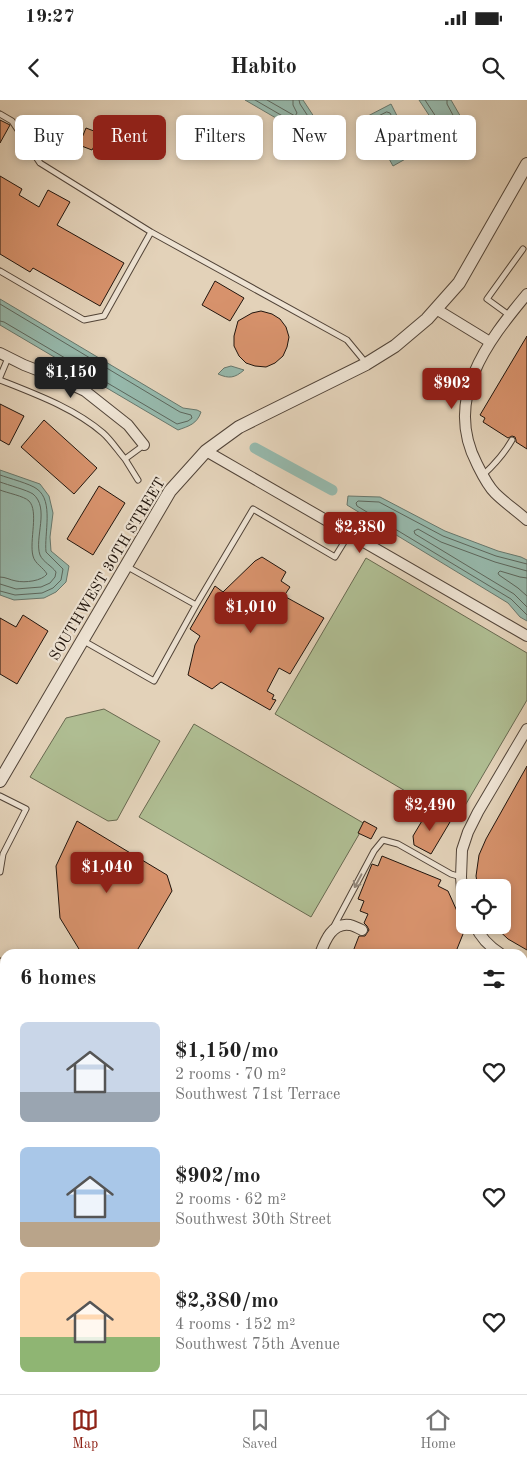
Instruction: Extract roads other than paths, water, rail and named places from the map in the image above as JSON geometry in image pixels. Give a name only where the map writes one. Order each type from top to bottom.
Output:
[{"type":"street","name":"SOUTHWEST 30TH STREET","points":[[0,782],[170,490],[206,450],[239,427],[366,364],[395,346],[427,319],[458,283],[527,164]]},
{"type":"street","points":[[526,518],[494,492],[483,475],[471,453],[466,433],[465,408],[469,385],[490,342],[527,294]]},
{"type":"street","points":[[436,310],[490,342]]},
{"type":"street","points":[[4,356],[55,377],[85,392],[128,425],[144,445]]},
{"type":"street","points":[[206,450],[527,636]]},
{"type":"street","points":[[460,877],[462,850],[468,832],[527,729]]},
{"type":"street","points":[[322,949],[332,930],[340,926],[349,925],[362,930]]},
{"type":"street","points":[[479,934],[493,949]]},
{"type":"lane","points":[[0,114],[12,121],[40,163],[151,232],[347,340],[366,364]]},
{"type":"lane","points":[[0,271],[84,320],[104,316],[151,232]]},
{"type":"lane","points":[[509,315],[487,299],[523,249]]},
{"type":"lane","points":[[4,356],[0,378],[82,418],[104,434],[126,459],[138,480]]},
{"type":"lane","points":[[483,475],[505,453],[512,440]]},
{"type":"lane","points":[[126,459],[144,445]]},
{"type":"lane","points":[[82,640],[154,681],[196,605],[253,509],[335,557],[350,534]]},
{"type":"lane","points":[[126,566],[196,605]]},
{"type":"lane","points":[[0,796],[26,809],[4,854],[0,872]]},
{"type":"lane","points":[[332,930],[374,851],[383,840],[398,844],[451,874],[460,877]]},
{"type":"water","points":[[245,100],[303,100],[313,115],[273,115]]},
{"type":"water","points":[[419,100],[451,100],[460,115],[429,115]]},
{"type":"water","points":[[391,104],[397,115],[370,115]]},
{"type":"water","points":[[390,160],[404,160],[393,166]]},
{"type":"water","points":[[0,299],[183,408],[201,412],[199,416],[192,424],[178,430],[0,325]]},
{"type":"water","points":[[231,366],[244,370],[232,377],[218,374],[224,368]]},
{"type":"water","points":[[0,470],[40,484],[49,496],[53,513],[50,537],[51,551],[69,566],[66,582],[56,592],[44,598],[14,600],[0,595]]},
{"type":"water","points":[[348,496],[380,497],[445,531],[527,560],[527,621],[520,617],[508,603],[347,505]]},
{"type":"waterway","points":[[255,448],[332,490]]}]
